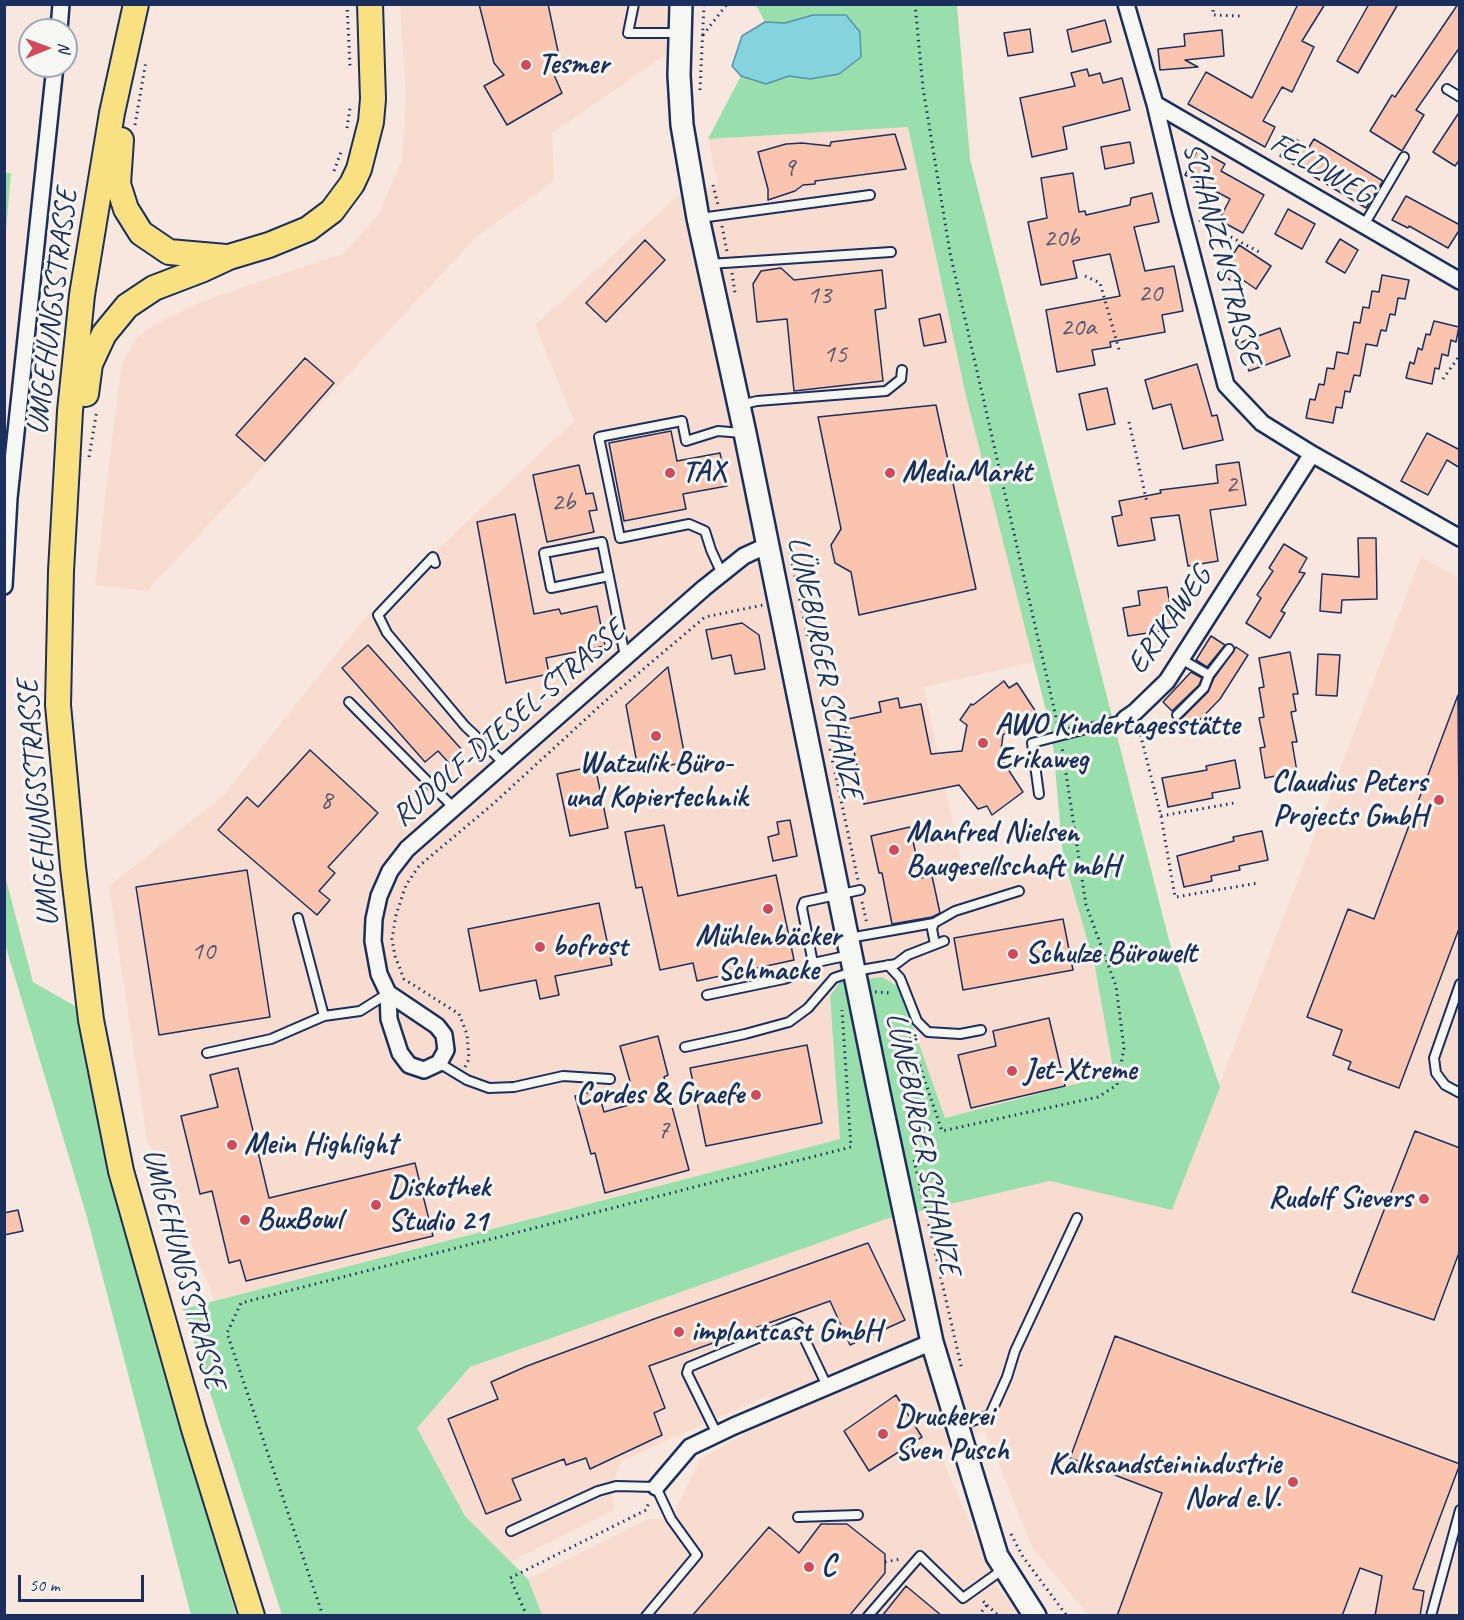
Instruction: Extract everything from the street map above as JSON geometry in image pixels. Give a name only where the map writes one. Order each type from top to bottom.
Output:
[{"type":"main road","points":[[136,4],[119,156],[118,184],[126,209],[141,233],[169,252],[229,257]]},
{"type":"main road","name":"UMGEHUNGSSTRASSE","points":[[136,4],[112,113],[82,295],[70,411],[61,571],[58,705],[73,867],[91,1020],[121,1170],[194,1429],[252,1616]]},
{"type":"main road","points":[[61,571],[90,364],[105,334],[127,306],[145,293],[229,257],[269,245],[308,229],[332,210],[352,184],[359,169],[372,122],[370,4]]},
{"type":"street","name":"LÜNEBURGER SCHANZE","points":[[681,4],[679,75],[682,125],[698,219],[745,433],[778,544],[779,602],[850,892],[879,1094],[932,1342],[997,1556],[1035,1616]]},
{"type":"street","name":"SCHANZENSTRASSE","points":[[1126,4],[1155,104],[1226,385],[1262,423],[1460,538]]},
{"type":"street","points":[[4,586],[9,498],[54,78]]},
{"type":"street","name":"FELDWEG","points":[[1155,104],[1460,281]]},
{"type":"street","name":"ERIKAWEG","points":[[1130,716],[1167,681],[1312,454]]},
{"type":"street","name":"RUDOLF-DIESEL-STRASSE","points":[[439,1063],[424,1070],[410,1065],[400,1053],[389,1019],[388,993],[379,974],[373,941],[374,919],[379,896],[390,871],[406,849],[722,574],[744,556],[778,544]]},
{"type":"street","points":[[388,993],[436,1026],[444,1035],[446,1050],[439,1063]]},
{"type":"street","points":[[656,1487],[690,1447],[932,1342]]},
{"type":"lane","points":[[634,4],[628,33],[680,33]]},
{"type":"lane","points":[[1448,89],[1460,97]]},
{"type":"lane","points":[[1364,225],[1404,157]]},
{"type":"lane","points":[[698,219],[870,195]]},
{"type":"lane","points":[[708,264],[891,252]]},
{"type":"lane","points":[[739,405],[757,401],[886,391],[900,379],[902,370]]},
{"type":"lane","points":[[722,574],[705,531],[689,524],[620,538],[599,437],[682,421],[686,441],[718,431],[745,433]]},
{"type":"lane","points":[[609,576],[551,588],[544,553],[602,542],[626,658]]},
{"type":"lane","points":[[435,562],[433,557],[378,615],[387,633],[465,726],[504,763]]},
{"type":"lane","points":[[1177,715],[1204,688],[1209,675],[1229,649]]},
{"type":"lane","points":[[1181,658],[1209,675]]},
{"type":"lane","points":[[349,702],[453,807]]},
{"type":"lane","name":"ERIKAWEG","points":[[1039,794],[1032,743],[1130,716]]},
{"type":"lane","points":[[707,995],[784,979],[803,972],[813,963],[860,953],[934,923],[955,911],[1019,891]]},
{"type":"lane","points":[[813,963],[802,908],[804,902],[850,892]]},
{"type":"lane","points":[[298,918],[324,1017]]},
{"type":"lane","points":[[934,923],[932,929],[935,944]]},
{"type":"lane","points":[[888,965],[896,964],[908,955],[944,941]]},
{"type":"lane","points":[[860,953],[888,965],[900,978],[917,1022],[928,1032],[960,1034],[981,1030]]},
{"type":"lane","points":[[685,1047],[789,1022],[808,1008],[860,953]]},
{"type":"lane","points":[[1460,984],[1434,1058],[1436,1072],[1445,1085],[1460,1093]]},
{"type":"lane","points":[[207,1053],[271,1040],[324,1017],[360,1011],[388,993]]},
{"type":"lane","points":[[439,1063],[467,1080],[489,1088],[501,1089],[563,1076],[610,1079]]},
{"type":"lane","points":[[957,1426],[990,1415],[1007,1377],[1015,1351],[1077,1218]]},
{"type":"lane","points":[[717,1434],[687,1373],[689,1367],[794,1323],[798,1325],[827,1386]]},
{"type":"lane","points":[[511,1531],[598,1491],[616,1486],[656,1487],[671,1519],[697,1555],[646,1616]]},
{"type":"lane","points":[[1431,1616],[1460,1510]]},
{"type":"lane","points":[[798,1517],[858,1515]]},
{"type":"lane","points":[[868,1616],[920,1556],[963,1598],[1004,1568]]},
{"type":"path","points":[[347,4],[351,76]]},
{"type":"path","points":[[700,101],[704,4]]},
{"type":"path","points":[[702,36],[727,4]]},
{"type":"path","points":[[906,1025],[942,1131],[1098,1097],[1118,1086],[1124,1048],[1116,986],[1086,905],[1060,735],[950,253],[923,88],[915,4]]},
{"type":"path","points":[[1213,10],[1213,15],[1240,16]]},
{"type":"path","points":[[134,134],[147,51]]},
{"type":"path","points":[[346,131],[352,100]]},
{"type":"path","points":[[334,172],[341,152]]},
{"type":"path","points":[[712,181],[736,294]]},
{"type":"path","points":[[1180,209],[1261,254]]},
{"type":"path","points":[[1085,276],[1100,283],[1120,353]]},
{"type":"path","points":[[1443,379],[1460,355]]},
{"type":"path","points":[[88,468],[97,410]]},
{"type":"path","points":[[1129,422],[1147,503]]},
{"type":"path","points":[[778,544],[800,598],[808,642]]},
{"type":"path","points":[[458,1073],[465,1068],[469,1059],[467,1034],[459,1014],[404,979],[395,956],[392,939],[396,915],[406,885],[419,866],[493,804],[602,704],[705,617],[800,598]]},
{"type":"path","points":[[1130,716],[1161,816],[1175,897],[1258,883]]},
{"type":"path","points":[[829,743],[860,953],[881,1003]]},
{"type":"path","points":[[1161,816],[1234,803]]},
{"type":"path","points":[[323,1616],[227,1333],[241,1303],[851,1147],[841,1004]]},
{"type":"path","points":[[912,1151],[963,1375]]},
{"type":"path","points":[[527,1616],[510,1578],[646,1510],[656,1487]]},
{"type":"path","points":[[1009,1530],[1023,1557],[1066,1616]]},
{"type":"path","points":[[973,1591],[999,1616]]},
{"type":"path","points":[[978,1616],[987,1605]]},
{"type":"shaded area","points":[[400,5],[666,5],[666,55],[552,133],[554,181],[475,238],[147,591],[95,585],[123,361],[137,338],[155,324],[200,302],[344,253],[379,214],[402,159],[406,97]]},
{"type":"shaded area","points":[[908,126],[965,392],[1035,662],[924,687],[965,881],[1063,856],[1095,967],[1114,1074],[945,1118],[899,987],[830,997],[840,1139],[215,1300],[147,1140],[109,886],[223,796],[364,619],[574,421],[535,325],[677,197],[718,185],[708,139]]},
{"type":"shaded area","points":[[1421,557],[1459,578],[1460,1606],[1456,1615],[1088,1615],[1032,1547],[985,1430],[938,1449],[999,1590],[1022,1615],[542,1615],[528,1579],[649,1519],[671,1519],[700,1459],[779,1415],[769,1395],[621,1461],[612,1488],[614,1510],[509,1563],[465,1516],[417,1428],[470,1367],[886,1219],[1050,1181],[1172,1209]]},
{"type":"green space","points":[[756,5],[957,5],[970,159],[1170,944],[1220,1087],[1172,1210],[1050,1181],[886,1219],[470,1367],[417,1428],[465,1516],[528,1579],[542,1615],[282,1615],[183,1309],[840,1139],[830,996],[840,982],[882,977],[899,987],[945,1118],[1114,1074],[1095,967],[1063,856],[1052,734],[965,392],[908,127],[708,139],[741,76],[766,84],[789,76],[810,79],[813,15],[785,23],[765,22]]},
{"type":"green space","points":[[4,173],[11,173],[5,242]]},
{"type":"green space","points":[[4,872],[33,982],[75,1006],[153,1333],[236,1615],[191,1615],[87,1217],[5,944]]},
{"type":"water","points":[[813,15],[846,15],[860,32],[861,57],[839,74],[810,79],[789,76],[766,84],[741,76],[732,66],[742,36],[765,22],[785,23]]},
{"type":"building","name":"Tesmer","points":[[479,4],[548,4],[560,61],[551,68],[562,93],[507,125],[484,86],[504,75],[494,63]]},
{"type":"building","points":[[1298,4],[1325,4],[1302,41],[1314,47],[1292,92],[1282,87],[1263,121],[1275,127],[1265,147],[1188,104],[1206,72],[1252,98]]},
{"type":"building","points":[[1369,4],[1398,4],[1358,73],[1337,61]]},
{"type":"building","points":[[1460,4],[1460,47],[1416,110],[1424,115],[1402,151],[1370,131],[1392,95],[1395,97]]},
{"type":"building","points":[[1105,20],[1111,42],[1072,52],[1067,30]]},
{"type":"building","points":[[1030,29],[1033,52],[1008,56],[1004,33]]},
{"type":"building","points":[[1222,30],[1224,56],[1185,60],[1198,67],[1160,70],[1158,49],[1185,46],[1184,34]]},
{"type":"building","points":[[1087,69],[1089,76],[1100,73],[1103,83],[1122,78],[1130,110],[1063,127],[1067,149],[1032,157],[1020,98],[1075,86],[1071,73]]},
{"type":"building","points":[[1460,111],[1460,159],[1455,166],[1433,152]]},
{"type":"building","points":[[895,134],[906,169],[815,181],[815,184],[803,185],[795,191],[768,200],[768,189],[758,152],[786,144],[830,146],[831,142]]},
{"type":"building","points":[[1292,137],[1309,147],[1314,139],[1383,181],[1366,208],[1280,156]]},
{"type":"building","points":[[1130,142],[1134,163],[1105,169],[1101,147]]},
{"type":"building","points":[[1198,149],[1225,164],[1221,171],[1264,195],[1243,233],[1219,220],[1230,199],[1185,175]]},
{"type":"building","points":[[1073,173],[1079,212],[1085,211],[1086,215],[1130,205],[1131,198],[1152,193],[1159,222],[1134,227],[1145,271],[1174,266],[1183,311],[1162,315],[1165,332],[1110,342],[1111,347],[1092,350],[1095,365],[1057,372],[1046,310],[1120,296],[1110,254],[1073,261],[1077,278],[1041,285],[1028,222],[1047,218],[1041,178]]},
{"type":"building","points":[[1406,196],[1460,225],[1460,229],[1448,248],[1409,226],[1408,228],[1392,220]]},
{"type":"building","points":[[1288,209],[1315,224],[1302,249],[1275,234]]},
{"type":"building","points":[[1340,239],[1358,250],[1345,273],[1326,262]]},
{"type":"building","points":[[645,240],[665,260],[606,322],[586,303]]},
{"type":"building","points":[[1239,245],[1271,266],[1256,289],[1243,280],[1240,286],[1221,274]]},
{"type":"building","points":[[781,268],[794,280],[882,270],[886,308],[875,310],[883,381],[794,391],[787,319],[757,322],[753,284],[761,271]]},
{"type":"building","points":[[1382,275],[1409,280],[1405,299],[1398,298],[1395,315],[1390,314],[1386,331],[1381,330],[1377,346],[1366,344],[1360,376],[1354,375],[1350,392],[1345,391],[1342,408],[1336,407],[1333,423],[1306,418],[1310,399],[1315,400],[1319,384],[1324,385],[1327,368],[1334,369],[1337,352],[1348,354],[1354,322],[1360,323],[1363,307],[1369,308],[1372,291],[1379,292]]},
{"type":"building","points":[[940,314],[946,342],[924,346],[919,319]]},
{"type":"building","points":[[1434,321],[1459,327],[1456,342],[1451,340],[1448,356],[1442,354],[1439,369],[1435,368],[1432,384],[1406,378],[1410,362],[1414,364],[1418,348],[1422,350],[1426,334],[1430,335]]},
{"type":"building","points":[[1280,328],[1290,356],[1249,371],[1239,343]]},
{"type":"building","points":[[305,358],[334,383],[265,461],[236,435]]},
{"type":"building","points":[[1197,364],[1212,416],[1217,415],[1223,440],[1183,449],[1171,404],[1153,409],[1145,380]]},
{"type":"building","points":[[1107,388],[1115,424],[1087,430],[1079,394]]},
{"type":"building","name":"MediaMarkt","points":[[936,405],[976,589],[859,615],[851,572],[835,563],[831,545],[841,529],[818,417]]},
{"type":"building","name":"TAX","points":[[671,431],[677,461],[720,453],[727,486],[683,494],[686,509],[624,521],[609,443]]},
{"type":"building","points":[[1427,433],[1460,450],[1460,468],[1447,460],[1428,495],[1401,481]]},
{"type":"building","points":[[1239,462],[1246,505],[1210,510],[1218,561],[1188,566],[1179,515],[1151,518],[1155,540],[1118,546],[1112,517],[1122,515],[1119,501],[1161,493],[1160,490],[1218,483],[1216,465]]},
{"type":"building","points":[[579,465],[586,494],[593,493],[597,510],[589,511],[594,532],[547,542],[533,475]]},
{"type":"building","points":[[515,514],[534,614],[559,609],[561,614],[597,606],[605,646],[546,658],[549,674],[506,683],[477,522]]},
{"type":"building","points":[[1358,538],[1376,538],[1377,599],[1342,600],[1341,613],[1320,611],[1322,574],[1359,577]]},
{"type":"building","points":[[1284,544],[1307,558],[1299,572],[1305,573],[1281,611],[1285,613],[1270,638],[1246,623],[1261,598],[1257,595],[1273,571],[1269,568]]},
{"type":"building","points":[[1167,587],[1174,629],[1128,636],[1123,608],[1140,605],[1138,591]]},
{"type":"building","points":[[742,623],[759,635],[765,669],[735,674],[731,655],[712,659],[706,630]]},
{"type":"building","points":[[1211,636],[1225,645],[1207,667],[1196,660]]},
{"type":"building","points":[[368,645],[463,751],[449,763],[438,751],[425,762],[342,668]]},
{"type":"building","points":[[1236,647],[1248,655],[1220,699],[1191,729],[1181,719],[1208,692],[1214,678]]},
{"type":"building","points":[[1290,652],[1298,694],[1293,694],[1296,711],[1291,712],[1297,742],[1292,742],[1297,772],[1265,778],[1260,748],[1265,747],[1259,718],[1264,717],[1259,688],[1264,687],[1259,658]]},
{"type":"building","points":[[1318,654],[1340,655],[1337,696],[1316,695]]},
{"type":"building","name":"Watzulik Büro- und Kopiertechnik","points":[[668,667],[686,763],[638,769],[626,705]]},
{"type":"building","points":[[1191,672],[1202,678],[1199,685],[1172,711],[1163,702]]},
{"type":"building","points":[[1004,681],[1009,688],[1017,683],[1036,712],[1003,735],[1000,757],[1023,792],[992,815],[987,806],[978,809],[959,785],[864,804],[854,751],[850,752],[843,720],[881,712],[879,702],[898,698],[900,708],[921,704],[931,754],[962,751],[967,725],[960,720],[971,704],[973,705]]},
{"type":"building","name":"Claudius Peters Projects GmbH","points":[[1458,695],[1460,926],[1399,1088],[1348,1069],[1351,1062],[1333,1055],[1342,1030],[1307,1017],[1348,909],[1374,919]]},
{"type":"building","points":[[310,750],[378,813],[328,867],[335,873],[319,891],[330,900],[317,915],[218,830],[247,797],[258,807]]},
{"type":"building","points":[[1235,760],[1240,788],[1212,793],[1213,798],[1168,807],[1162,778],[1207,770],[1206,766]]},
{"type":"building","points":[[595,766],[608,828],[570,836],[557,774]]},
{"type":"building","points":[[790,820],[797,856],[773,861],[768,837],[779,834],[777,822]]},
{"type":"building","points":[[664,825],[678,896],[776,875],[794,960],[697,981],[693,963],[660,970],[642,887],[636,888],[625,832]]},
{"type":"building","points":[[910,827],[921,878],[932,876],[940,913],[932,917],[892,924],[882,873],[879,873],[871,836]]},
{"type":"building","points":[[1262,831],[1268,860],[1239,866],[1240,870],[1211,876],[1212,881],[1184,887],[1177,856],[1234,841],[1233,837]]},
{"type":"building","points":[[247,870],[270,1017],[159,1035],[136,887]]},
{"type":"building","name":"bofrost","points":[[599,903],[612,965],[555,976],[559,995],[540,999],[536,980],[480,991],[468,929]]},
{"type":"building","name":"Schulze Bürowelt","points":[[1063,919],[1073,970],[963,990],[954,938]]},
{"type":"building","name":"Jet-Xtreme","points":[[1049,1018],[1065,1086],[971,1108],[958,1055],[996,1046],[993,1031]]},
{"type":"building","points":[[658,1036],[668,1075],[664,1077],[689,1170],[605,1193],[595,1153],[591,1154],[575,1096],[598,1090],[604,1112],[632,1104],[627,1086],[631,1085],[620,1046]]},
{"type":"building","name":"Cordes & Graefe","points":[[807,1045],[822,1123],[706,1146],[690,1068]]},
{"type":"building","points":[[238,1068],[269,1198],[415,1163],[433,1236],[246,1281],[240,1260],[229,1263],[212,1191],[200,1194],[181,1116],[218,1107],[210,1075]]},
{"type":"building","name":"Rudolf Sievers","points":[[1415,1131],[1460,1148],[1460,1250],[1434,1320],[1352,1292]]},
{"type":"building","points":[[18,1210],[23,1231],[4,1235],[4,1213]]},
{"type":"building","points":[[868,1243],[905,1320],[850,1345],[830,1301],[649,1366],[665,1408],[654,1413],[662,1435],[590,1469],[586,1458],[566,1465],[564,1459],[512,1479],[521,1500],[486,1514],[448,1419],[498,1399],[491,1382],[527,1366],[654,1319]]},
{"type":"building","name":"Kalksandsteinindustrie Nord e.V.","points":[[1115,1336],[1460,1464],[1413,1589],[1424,1591],[1420,1616],[1375,1616],[1382,1576],[1360,1568],[1342,1616],[1117,1616],[1162,1493],[1070,1458]]},
{"type":"building","name":"Druckerei Sven Pusch","points":[[896,1395],[922,1437],[869,1471],[844,1431]]},
{"type":"building","name":"C","points":[[821,1524],[847,1524],[885,1554],[885,1573],[849,1616],[692,1616],[769,1527],[799,1553]]},
{"type":"building","points":[[906,1586],[942,1616],[882,1616]]},
{"type":"place","name":"Tesmer","points":[[526,65]]},
{"type":"place","name":"TAX","points":[[670,473]]},
{"type":"place","name":"MediaMarkt","points":[[890,473]]},
{"type":"place","name":"Watzulik Büro- und Kopiertechnik","points":[[656,736]]},
{"type":"place","name":"AWO Kindertagesstätte Erikaweg","points":[[983,743]]},
{"type":"place","name":"Claudius Peters Projects GmbH","points":[[1439,800]]},
{"type":"place","name":"Manfred Nielsen Baugesellschaft mbH","points":[[894,850]]},
{"type":"place","name":"Mühlenbäcker Schmacke","points":[[768,909]]},
{"type":"place","name":"bofrost","points":[[540,947]]},
{"type":"place","name":"Schulze Bürowelt","points":[[1013,954]]},
{"type":"place","name":"Jet-Xtreme","points":[[1012,1071]]},
{"type":"place","name":"Cordes & Graefe","points":[[756,1095]]},
{"type":"place","name":"Mein Highlight","points":[[232,1145]]},
{"type":"place","name":"Rudolf Sievers","points":[[1424,1199]]},
{"type":"place","name":"Diskothek Studio 21","points":[[376,1205]]},
{"type":"place","name":"BuxBowl","points":[[245,1220]]},
{"type":"place","name":"implantcast GmbH","points":[[679,1332]]},
{"type":"place","name":"Druckerei Sven Pusch","points":[[883,1434]]},
{"type":"place","name":"Kalksandsteinindustrie Nord e.V.","points":[[1293,1482]]},
{"type":"place","name":"C","points":[[809,1567]]}]
